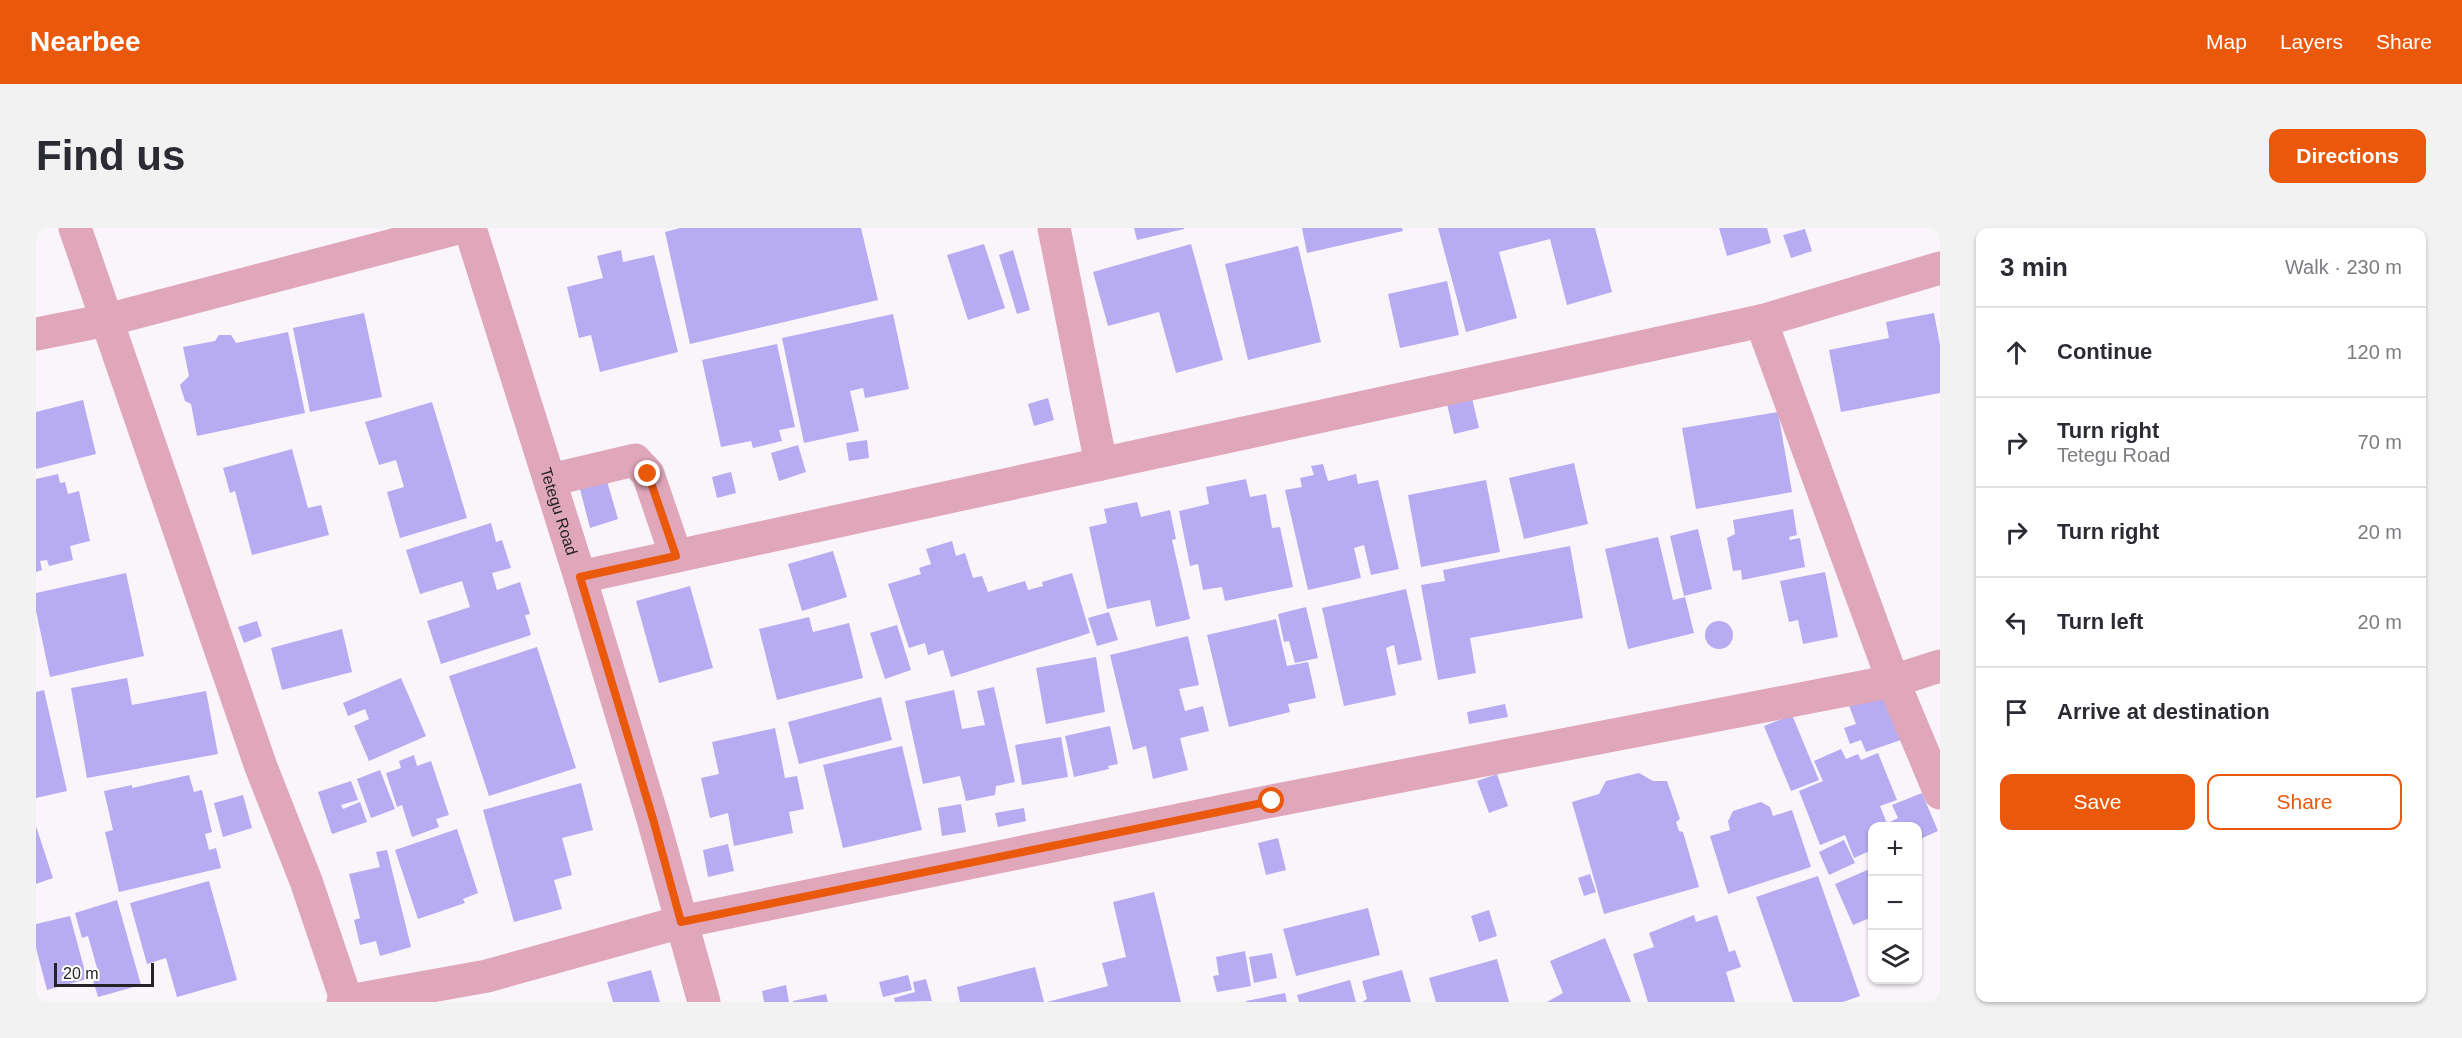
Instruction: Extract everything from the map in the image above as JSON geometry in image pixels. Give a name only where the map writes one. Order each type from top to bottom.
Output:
[{"type":"street","points":[[75,228],[257,756],[306,880],[345,1002],[487,976],[681,922],[1272,801],[1893,681],[1940,666]]},
{"type":"street","points":[[36,334],[107,320],[458,228]]},
{"type":"street","name":"Tetegu Road","points":[[470,228],[580,577],[653,819],[704,1002]]},
{"type":"street","points":[[1054,228],[1101,464]]},
{"type":"street","points":[[580,577],[1761,321],[1940,268]]},
{"type":"street","points":[[1761,321],[1893,681],[1940,793]]},
{"type":"street","points":[[550,480],[635,460],[648,474],[676,556]]},
{"type":"building","points":[[680,228],[861,228],[878,300],[690,344],[665,232]]},
{"type":"building","points":[[1134,228],[1184,228],[1184,229],[1137,240]]},
{"type":"building","points":[[1302,228],[1402,228],[1403,231],[1307,253]]},
{"type":"building","points":[[1438,228],[1595,228],[1612,292],[1567,305],[1550,239],[1499,252],[1517,318],[1466,332]]},
{"type":"building","points":[[1719,228],[1767,228],[1771,243],[1727,256]]},
{"type":"building","points":[[1805,229],[1812,251],[1791,258],[1783,235]]},
{"type":"building","points":[[984,244],[1005,308],[968,320],[947,255]]},
{"type":"building","points":[[1191,244],[1223,360],[1176,373],[1159,312],[1108,326],[1093,272]]},
{"type":"building","points":[[1298,246],[1321,342],[1248,360],[1225,264]]},
{"type":"building","points":[[621,250],[623,262],[654,255],[678,352],[600,372],[591,335],[579,338],[567,287],[603,278],[597,256]]},
{"type":"building","points":[[1013,250],[1030,310],[1017,314],[999,255]]},
{"type":"building","points":[[1447,281],[1459,335],[1400,348],[1388,294]]},
{"type":"building","points":[[364,313],[382,397],[310,412],[293,328]]},
{"type":"building","points":[[1934,313],[1940,345],[1940,393],[1841,412],[1829,350],[1889,338],[1886,322]]},
{"type":"building","points":[[893,314],[909,389],[865,398],[863,388],[850,391],[859,431],[804,443],[782,338]]},
{"type":"building","points":[[288,332],[305,413],[197,436],[191,404],[185,401],[180,385],[189,376],[183,347],[215,341],[219,335],[231,335],[236,343]]},
{"type":"building","points":[[777,344],[795,427],[779,430],[782,441],[753,448],[751,441],[721,447],[702,360]]},
{"type":"building","points":[[1048,398],[1054,420],[1034,426],[1028,404]]},
{"type":"building","points":[[1472,398],[1479,428],[1454,434],[1447,404]]},
{"type":"building","points":[[83,400],[96,454],[36,469],[36,412]]},
{"type":"building","points":[[432,402],[467,518],[400,538],[387,492],[404,487],[396,460],[379,465],[365,422]]},
{"type":"building","points":[[1778,412],[1792,492],[1696,509],[1682,428]]},
{"type":"building","points":[[867,440],[869,458],[849,461],[846,443]]},
{"type":"building","points":[[798,445],[806,472],[779,481],[771,453]]},
{"type":"building","points":[[292,449],[308,508],[321,505],[329,535],[252,555],[235,491],[230,493],[223,468]]},
{"type":"building","points":[[1574,463],[1588,524],[1524,539],[1509,478]]},
{"type":"building","points":[[1323,464],[1328,481],[1356,474],[1358,484],[1378,480],[1399,569],[1371,575],[1364,545],[1354,548],[1361,578],[1308,590],[1285,490],[1302,487],[1300,478],[1314,475],[1311,466]]},
{"type":"building","points":[[731,472],[736,493],[717,498],[712,477]]},
{"type":"building","points":[[58,474],[60,483],[65,482],[68,494],[79,491],[90,541],[70,546],[73,560],[49,566],[47,560],[40,561],[42,570],[36,572],[36,479]]},
{"type":"building","points":[[1246,479],[1250,497],[1266,494],[1272,528],[1280,527],[1293,587],[1225,601],[1222,587],[1203,590],[1198,564],[1190,566],[1179,511],[1209,504],[1206,487]]},
{"type":"building","points":[[1486,480],[1500,552],[1421,567],[1408,495]]},
{"type":"building","points":[[607,481],[618,519],[590,528],[580,489]]},
{"type":"building","points":[[1137,502],[1141,517],[1170,510],[1176,539],[1172,540],[1190,619],[1156,627],[1150,600],[1107,609],[1089,527],[1107,523],[1104,509]]},
{"type":"building","points":[[1793,509],[1797,535],[1789,537],[1790,540],[1800,538],[1805,567],[1742,580],[1741,570],[1733,571],[1727,538],[1735,534],[1733,520]]},
{"type":"building","points":[[491,523],[496,542],[502,540],[511,568],[492,573],[497,590],[520,582],[530,614],[525,615],[531,635],[441,664],[427,621],[470,607],[462,581],[420,594],[406,550]]},
{"type":"building","points":[[1698,529],[1712,589],[1684,596],[1670,536]]},
{"type":"building","points":[[1658,537],[1673,600],[1685,597],[1694,633],[1628,649],[1605,549]]},
{"type":"building","points":[[952,541],[956,556],[965,553],[973,578],[982,576],[988,592],[1025,581],[1028,590],[1043,586],[1042,582],[1072,573],[1090,633],[951,677],[943,650],[928,655],[925,643],[909,648],[888,584],[921,574],[919,568],[931,564],[926,549]]},
{"type":"building","points":[[1570,546],[1583,618],[1470,638],[1476,673],[1438,680],[1421,585],[1445,581],[1443,570]]},
{"type":"building","points":[[833,551],[847,597],[802,611],[788,564]]},
{"type":"building","points":[[1825,572],[1838,637],[1803,644],[1798,620],[1789,622],[1780,581]]},
{"type":"building","points":[[126,573],[144,656],[50,677],[36,611],[36,593]]},
{"type":"building","points":[[690,586],[713,668],[659,683],[636,601]]},
{"type":"building","points":[[1406,589],[1422,660],[1398,665],[1394,645],[1386,648],[1396,695],[1344,706],[1322,608]]},
{"type":"building","points":[[1306,607],[1318,658],[1295,663],[1289,641],[1284,642],[1278,614]]},
{"type":"building","points":[[1109,612],[1118,640],[1097,646],[1088,618]]},
{"type":"building","points":[[809,617],[813,632],[849,623],[863,678],[777,700],[759,629]]},
{"type":"building","points":[[1276,619],[1287,666],[1308,662],[1316,698],[1288,704],[1290,712],[1229,727],[1207,635]]},
{"type":"building","points":[[257,621],[262,636],[244,643],[238,627]]},
{"type":"building","points":[[1719,621],[1729,625],[1733,635],[1729,645],[1719,649],[1709,645],[1705,635],[1709,625]]},
{"type":"building","points":[[897,625],[911,670],[885,679],[870,633]]},
{"type":"building","points":[[342,629],[352,672],[282,690],[271,648]]},
{"type":"building","points":[[1188,636],[1199,685],[1179,689],[1185,711],[1203,706],[1209,731],[1180,738],[1188,770],[1153,779],[1146,746],[1133,750],[1110,655]]},
{"type":"building","points":[[537,647],[576,768],[489,796],[449,676]]},
{"type":"building","points":[[1096,657],[1105,712],[1046,724],[1036,668]]},
{"type":"building","points":[[127,678],[132,705],[206,691],[218,754],[87,778],[71,688]]},
{"type":"building","points":[[401,678],[426,736],[369,761],[354,726],[369,719],[365,709],[348,716],[343,703]]},
{"type":"building","points":[[994,687],[1015,782],[996,786],[995,795],[966,801],[960,776],[923,784],[905,701],[954,690],[962,729],[985,725],[977,691]]},
{"type":"building","points":[[44,690],[67,791],[36,798],[36,692]]},
{"type":"building","points":[[1883,691],[1901,740],[1866,752],[1861,740],[1850,744],[1844,728],[1856,724],[1848,703]]},
{"type":"building","points":[[881,697],[892,740],[799,764],[788,722]]},
{"type":"building","points":[[1505,704],[1508,717],[1469,724],[1467,712]]},
{"type":"building","points":[[1792,715],[1819,780],[1791,791],[1764,726]]},
{"type":"building","points":[[1110,726],[1118,764],[1108,766],[1109,769],[1074,777],[1065,736]]},
{"type":"building","points":[[775,728],[785,778],[797,776],[804,809],[789,812],[793,833],[734,846],[728,813],[710,818],[701,778],[719,774],[712,742]]},
{"type":"building","points":[[1061,737],[1068,777],[1022,785],[1015,745]]},
{"type":"building","points":[[902,746],[922,830],[843,848],[823,765]]},
{"type":"building","points":[[1841,749],[1846,759],[1858,754],[1861,760],[1878,753],[1897,800],[1880,806],[1886,822],[1868,822],[1868,852],[1854,858],[1845,835],[1820,845],[1799,791],[1823,781],[1814,761]]},
{"type":"building","points":[[414,755],[417,766],[431,761],[449,815],[436,819],[439,827],[412,837],[402,805],[397,807],[386,773],[401,768],[399,761]]},
{"type":"building","points":[[380,770],[395,809],[371,818],[357,779]]},
{"type":"building","points":[[1639,773],[1653,781],[1667,781],[1680,819],[1676,822],[1679,831],[1683,832],[1699,887],[1604,914],[1572,802],[1599,794],[1606,781]]},
{"type":"building","points":[[1497,774],[1508,806],[1489,813],[1477,781]]},
{"type":"building","points":[[189,775],[194,792],[202,790],[212,832],[205,834],[209,850],[216,848],[221,868],[119,892],[105,832],[113,830],[104,791],[132,785],[132,788]]},
{"type":"building","points":[[351,781],[358,800],[341,805],[343,809],[360,802],[367,822],[332,834],[318,792]]},
{"type":"building","points":[[581,783],[593,830],[562,838],[572,875],[554,880],[562,909],[514,922],[483,810]]},
{"type":"building","points":[[1922,793],[1938,831],[1922,838],[1922,822],[1890,822],[1898,818],[1892,805]]},
{"type":"building","points":[[243,795],[252,828],[223,837],[214,803]]},
{"type":"building","points":[[1761,802],[1770,807],[1773,816],[1792,810],[1811,867],[1728,894],[1710,836],[1730,830],[1728,821],[1733,811]]},
{"type":"building","points":[[961,804],[966,832],[942,836],[938,808]]},
{"type":"building","points":[[1024,808],[1026,821],[998,827],[995,813]]},
{"type":"building","points":[[36,826],[53,878],[36,884]]},
{"type":"building","points":[[457,829],[478,893],[463,899],[465,903],[418,919],[395,850]]},
{"type":"building","points":[[1278,838],[1286,870],[1266,875],[1258,843]]},
{"type":"building","points":[[1844,840],[1855,863],[1829,875],[1819,852]]},
{"type":"building","points":[[728,844],[734,871],[708,877],[703,850]]},
{"type":"building","points":[[387,850],[411,947],[380,956],[376,941],[360,945],[354,920],[360,918],[349,874],[380,867],[376,852]]},
{"type":"building","points":[[1868,870],[1868,919],[1853,925],[1835,884]]},
{"type":"building","points":[[1590,874],[1596,892],[1584,896],[1578,878]]},
{"type":"building","points":[[1818,876],[1860,996],[1843,1002],[1793,1002],[1756,897]]},
{"type":"building","points":[[209,881],[237,980],[177,997],[166,958],[147,964],[130,903]]},
{"type":"building","points":[[1154,892],[1181,1002],[1047,1002],[1108,986],[1102,963],[1126,957],[1113,902]]},
{"type":"building","points":[[117,900],[141,985],[98,997],[92,977],[99,975],[88,936],[82,938],[75,913]]},
{"type":"building","points":[[1368,908],[1380,955],[1296,976],[1283,929]]},
{"type":"building","points":[[1489,910],[1497,936],[1479,942],[1471,916]]},
{"type":"building","points":[[1694,915],[1696,922],[1717,915],[1729,952],[1735,950],[1741,967],[1726,972],[1735,1002],[1648,1002],[1633,954],[1654,947],[1649,933]]},
{"type":"building","points":[[70,916],[87,979],[47,990],[36,948],[36,924]]},
{"type":"building","points":[[1605,938],[1631,1002],[1547,1002],[1563,993],[1550,961]]},
{"type":"building","points":[[1245,951],[1251,986],[1217,992],[1213,976],[1219,975],[1216,957]]},
{"type":"building","points":[[1272,953],[1277,978],[1254,983],[1249,957]]},
{"type":"building","points":[[1497,959],[1509,1002],[1436,1002],[1429,978]]},
{"type":"building","points":[[1035,967],[1044,1002],[960,1002],[957,987]]},
{"type":"building","points":[[651,970],[660,1002],[613,1002],[607,982]]},
{"type":"building","points":[[1402,970],[1411,1002],[1362,1002],[1367,999],[1362,981]]},
{"type":"building","points":[[908,975],[912,990],[883,997],[879,982]]},
{"type":"building","points":[[926,979],[932,1001],[895,1002],[894,998],[915,992],[913,982]]},
{"type":"building","points":[[1350,980],[1356,1002],[1299,1002],[1297,995]]},
{"type":"building","points":[[786,985],[789,1002],[764,1002],[762,991]]},
{"type":"building","points":[[1285,993],[1287,1002],[1246,1002],[1246,1001]]},
{"type":"building","points":[[826,994],[828,1002],[793,1002],[793,1001]]},
{"type":"route","points":[[648,474],[676,556],[580,577],[653,819],[681,922],[1272,801]]}]
